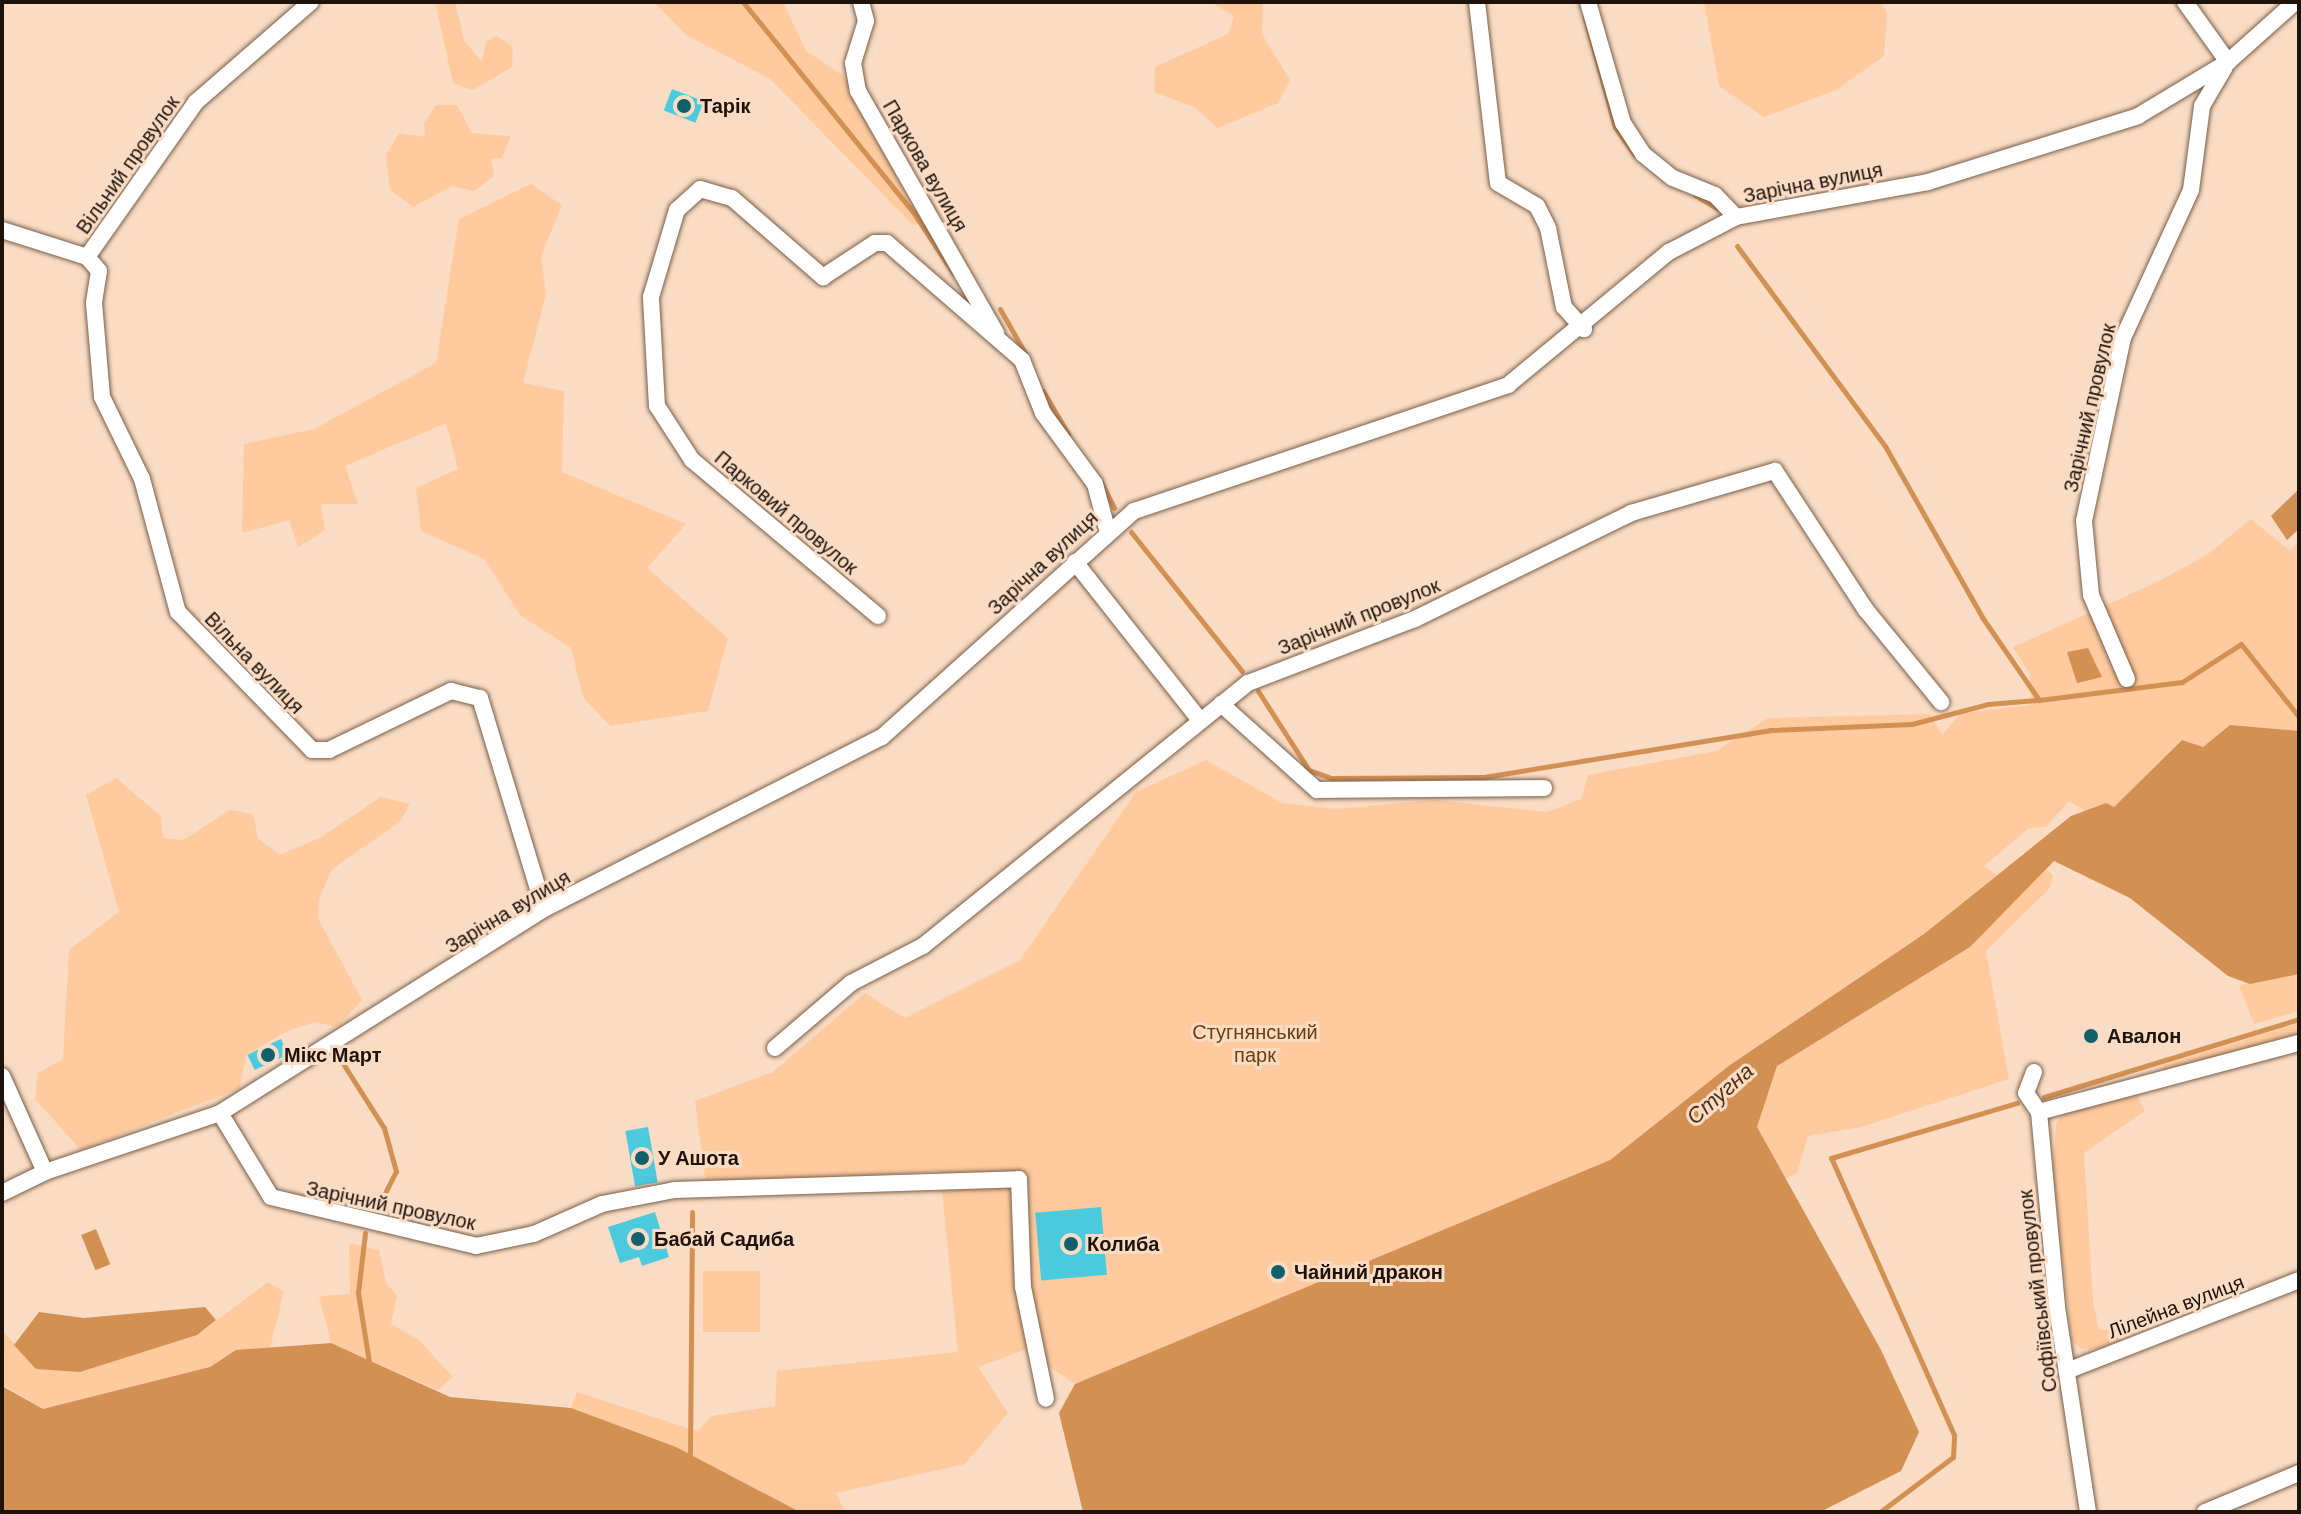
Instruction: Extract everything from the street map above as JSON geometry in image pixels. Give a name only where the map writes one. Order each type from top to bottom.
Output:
[{"type":"street","name":"Вільний провулок","points":[[87,257],[196,102],[311,2]]},
{"type":"street","name":"Паркова вулиця","points":[[861,2],[866,21],[853,63],[858,91],[1001,342]]},
{"type":"street","points":[[1477,2],[1498,183],[1537,206],[1548,228],[1564,307],[1584,329]]},
{"type":"street","points":[[1588,2],[1623,123],[1643,154],[1673,178],[1715,195],[1736,217]]},
{"type":"street","points":[[2185,2],[2228,62],[2295,2]]},
{"type":"street","name":"Зарічна вулиця","points":[[2,1193],[45,1172],[220,1113],[544,909],[882,737],[1075,562],[1107,529],[1134,511],[1508,385],[1584,329],[1669,252],[1736,217],[1928,182],[2123,120],[2228,62]]},
{"type":"street","name":"Зарічний провулок","points":[[2127,679],[2091,595],[2084,521],[2123,338],[2191,190],[2202,106],[2228,62]]},
{"type":"street","name":"Парковий провулок","points":[[878,616],[692,460],[657,406],[651,297],[677,210],[700,189],[732,198],[823,277],[875,243],[887,243],[1022,360],[1043,413],[1095,484],[1107,529]]},
{"type":"street","points":[[2,230],[87,257]]},
{"type":"street","name":"Вільна вулиця","points":[[87,257],[99,271],[94,303],[102,397],[142,479],[178,612],[312,750],[329,750],[451,691],[480,698],[544,909]]},
{"type":"street","name":"Зарічний провулок","points":[[775,1048],[851,983],[936,936],[1097,811],[1200,720],[1248,683],[1415,619],[1631,513],[1775,471],[1866,610],[1941,702]]},
{"type":"street","points":[[1075,562],[1200,720]]},
{"type":"street","points":[[1221,704],[1317,790],[1544,788]]},
{"type":"street","points":[[2039,1112],[2299,1043]]},
{"type":"street","name":"Софіївський провулок","points":[[2034,1072],[2026,1093],[2039,1112],[2084,1511]]},
{"type":"street","points":[[2,1076],[45,1172]]},
{"type":"street","name":"Зарічний провулок","points":[[220,1113],[271,1197],[476,1246],[534,1234],[602,1204],[675,1190],[739,1192],[1019,1179],[1023,1287],[1046,1399]]},
{"type":"street","name":"Лілейна вулиця","points":[[2067,1371],[2299,1280]]},
{"type":"street","points":[[2205,1512],[2299,1473]]},
{"type":"green space","points":[[435,2],[455,2],[464,40],[482,62],[486,41],[497,36],[513,47],[512,67],[473,90],[453,83]]},
{"type":"green space","points":[[654,2],[783,2],[806,51],[844,76],[929,221],[913,225],[770,79],[686,35]]},
{"type":"green space","points":[[1210,2],[1263,2],[1262,34],[1290,80],[1278,103],[1217,128],[1196,108],[1154,92],[1155,67],[1228,34],[1234,16]]},
{"type":"green space","points":[[1704,2],[1880,2],[1887,12],[1884,56],[1836,90],[1764,117],[1719,86]]},
{"type":"green space","points":[[436,105],[457,105],[472,133],[511,136],[502,158],[491,159],[494,176],[474,191],[452,186],[413,207],[390,190],[386,155],[399,133],[425,137],[424,123]]},
{"type":"green space","points":[[531,184],[562,205],[541,256],[546,294],[523,383],[564,391],[562,472],[686,524],[647,568],[728,638],[708,711],[610,726],[583,697],[571,648],[520,615],[484,559],[421,531],[416,488],[458,469],[446,423],[345,466],[358,504],[321,504],[325,530],[298,547],[289,520],[242,533],[244,444],[314,429],[436,363],[459,219]]},
{"type":"green space","name":"Стугнянський парк","points":[[2251,519],[2290,551],[2299,541],[2299,731],[2230,725],[2203,747],[2181,740],[2114,807],[2105,803],[2085,811],[2069,801],[2046,827],[2029,828],[1984,866],[1997,875],[1924,934],[1730,1065],[1610,1160],[1075,1384],[1024,1350],[978,1367],[1008,1413],[965,1464],[836,1493],[845,1512],[800,1512],[676,1447],[571,1408],[577,1392],[697,1431],[712,1416],[775,1406],[777,1371],[958,1352],[940,1171],[706,1185],[695,1101],[773,1072],[865,993],[905,1018],[1020,960],[1136,792],[1206,760],[1282,803],[1337,809],[1435,800],[1547,812],[1581,799],[1588,775],[1716,751],[1768,718],[1930,714],[1942,735],[1961,713],[2031,705],[2030,674],[2013,647],[2159,581],[2208,554]]},
{"type":"green space","points":[[116,778],[161,816],[163,838],[183,840],[230,810],[253,814],[258,838],[279,855],[320,838],[381,797],[410,804],[400,822],[332,869],[319,899],[318,918],[362,1000],[337,1027],[315,1022],[287,1031],[246,1055],[240,1088],[81,1150],[35,1099],[38,1073],[63,1059],[69,950],[119,912],[86,795]]},
{"type":"green space","points":[[2046,869],[2053,875],[2050,888],[1986,951],[2009,1079],[1861,1127],[1808,1136],[1797,1173],[1785,1179],[1756,1127],[1777,1066]]},
{"type":"green space","points":[[2299,974],[2299,1011],[2254,1024],[2239,985]]},
{"type":"green space","points":[[2299,1023],[2299,1034],[2164,1073],[2163,1065]]},
{"type":"green space","points":[[2137,1095],[2145,1111],[2084,1153],[2093,1301],[2099,1329],[2114,1331],[2121,1341],[2108,1348],[2082,1349],[2072,1341],[2053,1173],[2056,1124],[2064,1112]]},
{"type":"green space","points":[[349,1243],[379,1250],[386,1283],[397,1295],[391,1324],[419,1340],[453,1377],[438,1390],[331,1343],[319,1296],[350,1294]]},
{"type":"green space","points":[[703,1271],[760,1271],[760,1332],[703,1332]]},
{"type":"green space","points":[[268,1282],[284,1292],[269,1352],[236,1350],[210,1367],[43,1409],[2,1384],[2,1330],[36,1368],[197,1335]]},
{"type":"water","points":[[2299,489],[2299,529],[2287,540],[2271,516]]},
{"type":"water","points":[[2088,648],[2102,677],[2077,683],[2067,652]]},
{"type":"water","name":"Стугна","points":[[2230,725],[2299,731],[2299,974],[2250,984],[2228,976],[2130,898],[2054,861],[1970,947],[1777,1066],[1757,1127],[1881,1350],[1919,1432],[1901,1471],[1820,1512],[1083,1512],[1059,1413],[1075,1384],[1610,1160],[1730,1065],[1924,934],[2071,816],[2106,803],[2114,807],[2182,740],[2203,747]]},
{"type":"water","points":[[96,1229],[110,1264],[95,1270],[81,1235]]},
{"type":"water","points":[[205,1307],[216,1320],[197,1335],[80,1372],[36,1369],[14,1345],[39,1312],[84,1318]]},
{"type":"water","points":[[331,1343],[450,1397],[571,1408],[676,1447],[800,1512],[2,1512],[2,1386],[43,1409],[210,1367],[236,1350]]},
{"type":"building","name":"Тарік","points":[[672,89],[704,101],[695,123],[664,110]]},
{"type":"building","name":"Мікс Март","points":[[281,1039],[288,1054],[255,1070],[247,1055]]},
{"type":"building","name":"У Ашота","points":[[648,1127],[658,1182],[635,1186],[625,1131]]},
{"type":"building","name":"Колиба","points":[[1101,1207],[1107,1275],[1041,1280],[1035,1213]]},
{"type":"building","name":"Бабай Садиба","points":[[655,1212],[669,1257],[642,1266],[639,1257],[620,1263],[608,1227]]},
{"type":"waterway","points":[[743,2],[913,212],[953,273]]},
{"type":"waterway","points":[[1585,18],[1615,127],[1634,154]]},
{"type":"waterway","points":[[1695,195],[1717,208]]},
{"type":"waterway","points":[[1737,246],[1885,446],[1982,617],[2039,700],[2182,682],[2241,644],[2299,717]]},
{"type":"waterway","points":[[1000,309],[1025,353]]},
{"type":"waterway","points":[[1043,391],[1068,434]]},
{"type":"waterway","points":[[1101,482],[1114,508]]},
{"type":"waterway","points":[[1131,532],[1242,671]]},
{"type":"waterway","points":[[1258,691],[1309,770],[1331,778],[1484,777],[1771,730],[1912,724],[1988,704],[2038,700]]},
{"type":"waterway","points":[[2044,1097],[2299,1019]]},
{"type":"waterway","points":[[342,1062],[384,1128],[396,1171],[377,1209]]},
{"type":"waterway","points":[[1880,1512],[1953,1457],[1954,1435],[1831,1158],[2017,1103]]},
{"type":"waterway","points":[[690,1454],[692,1212]]},
{"type":"waterway","points":[[365,1233],[358,1293],[369,1362]]},
{"type":"place","name":"Тарік","points":[[684,106]]},
{"type":"place","name":"Авалон","points":[[2091,1036]]},
{"type":"place","name":"Мікс Март","points":[[268,1055]]},
{"type":"place","name":"У Ашота","points":[[642,1158]]},
{"type":"place","name":"Бабай Садиба","points":[[638,1239]]},
{"type":"place","name":"Колиба","points":[[1071,1244]]},
{"type":"place","name":"Чайний дракон","points":[[1278,1272]]}]
